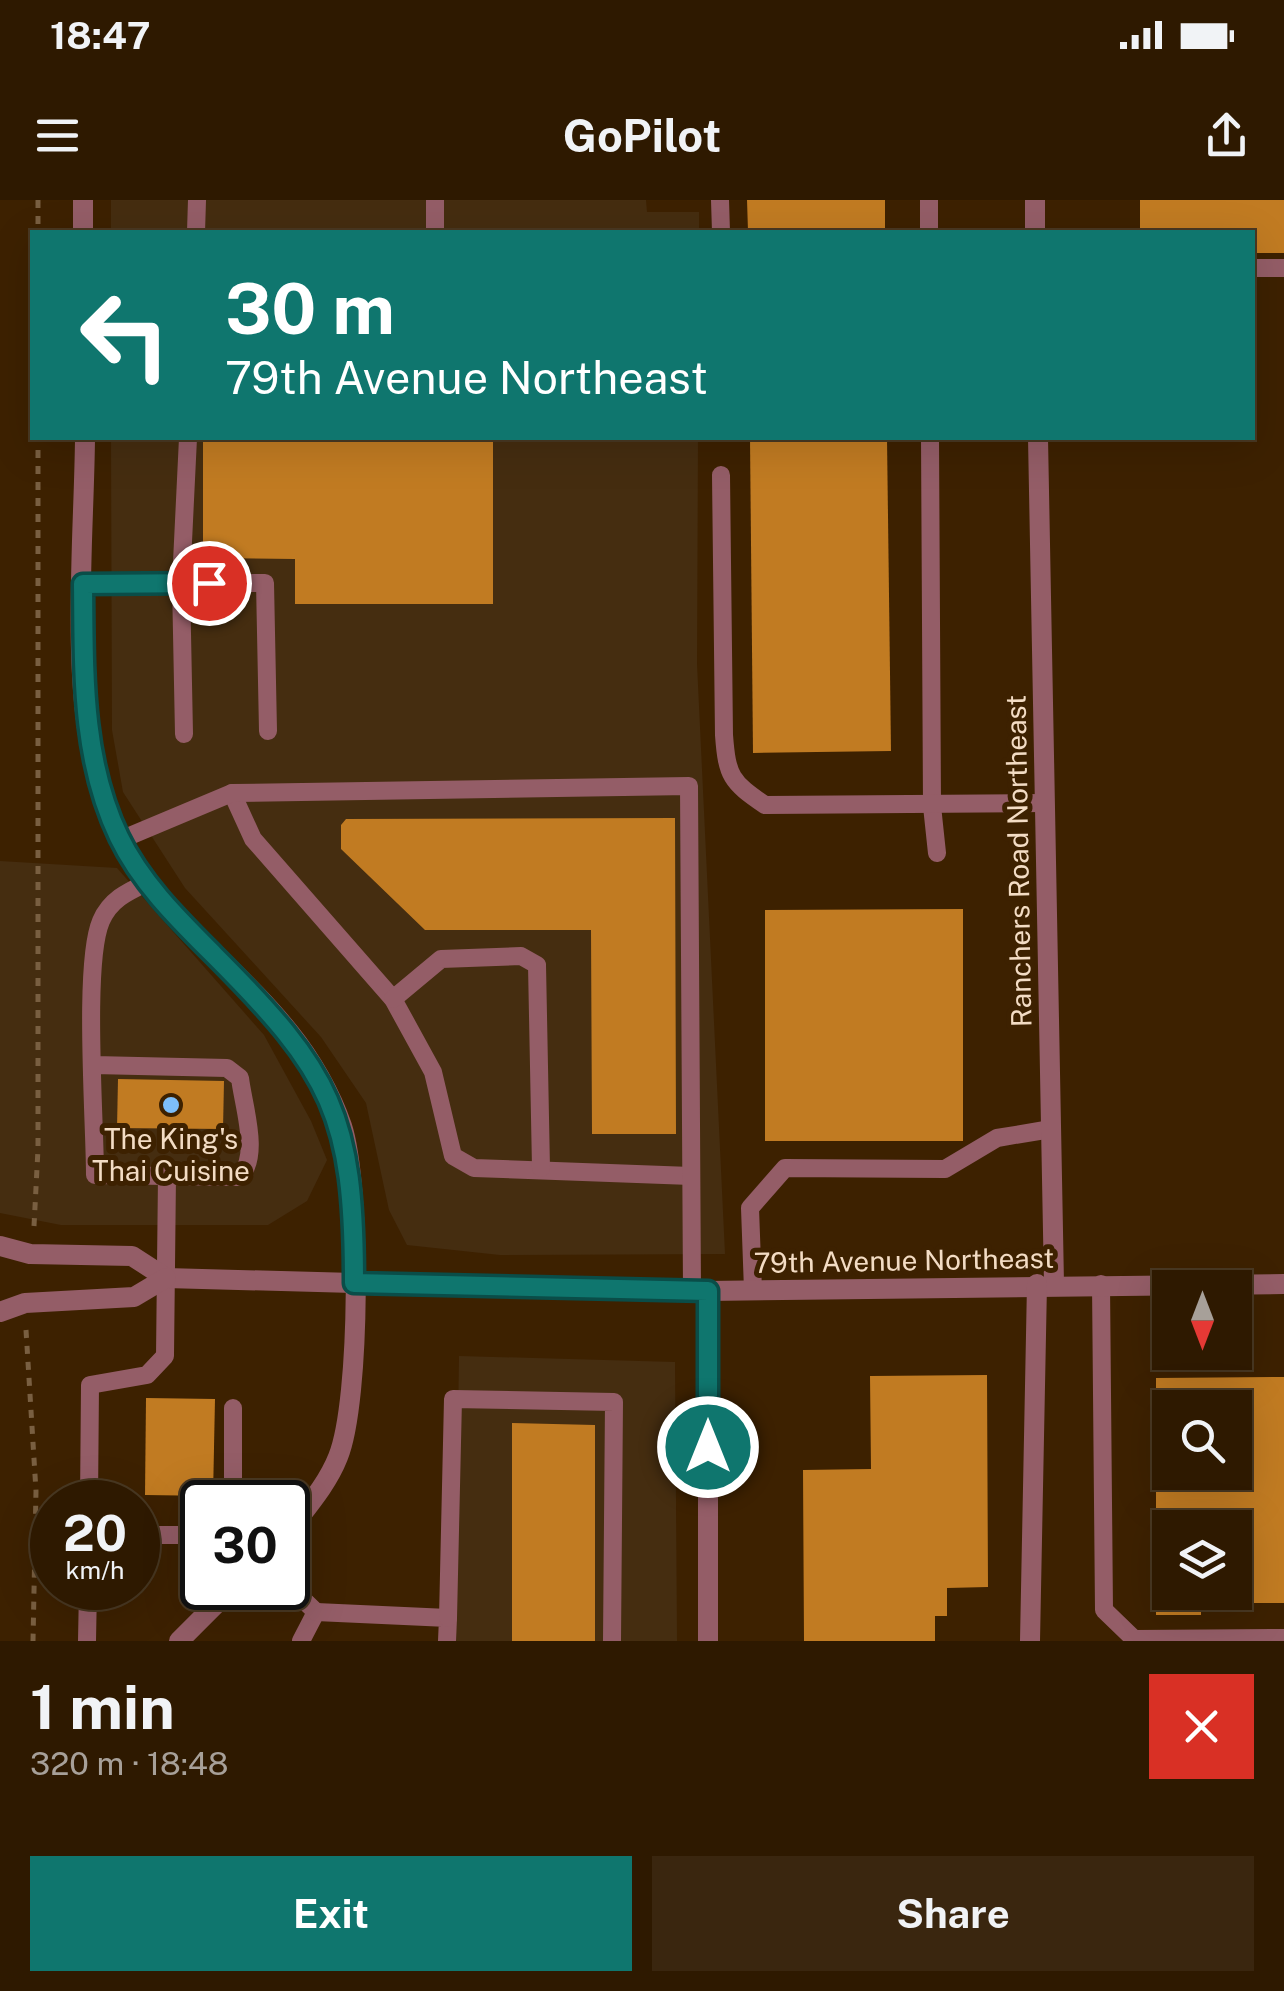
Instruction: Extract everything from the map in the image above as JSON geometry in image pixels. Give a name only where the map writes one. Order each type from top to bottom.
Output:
[{"type":"street","points":[[83,200],[83,230]]},
{"type":"street","points":[[1035,200],[1035,230]]},
{"type":"street","points":[[86,440],[83,584],[88,738],[102,798],[120,840],[146,882],[291,1034],[342,1127],[351,1182],[354,1283],[350,1400],[339,1455],[310,1503]]},
{"type":"street","name":"Ranchers Road Northeast","points":[[1030,1641],[1051,1129],[1038,440]]},
{"type":"street","name":"79th Avenue Northeast","points":[[0,1246],[30,1254],[132,1256],[166,1278],[700,1291],[1284,1284]]},
{"type":"street","name":"79th Avenue Northeast","points":[[0,1312],[25,1303],[134,1297],[166,1278]]},
{"type":"street","points":[[700,1291],[708,1641]]},
{"type":"street","points":[[178,1641],[210,1610]]},
{"type":"lane","points":[[196,230],[197,200]]},
{"type":"lane","points":[[435,200],[435,230]]},
{"type":"lane","points":[[720,200],[721,230]]},
{"type":"lane","points":[[928,200],[929,230]]},
{"type":"lane","points":[[1255,268],[1284,268]]},
{"type":"lane","points":[[184,734],[181,583],[188,440]]},
{"type":"lane","points":[[930,440],[932,806],[937,853]]},
{"type":"lane","points":[[721,475],[727,772],[741,789],[765,805],[1044,803]]},
{"type":"lane","points":[[83,584],[265,583],[268,732]]},
{"type":"lane","points":[[120,840],[232,793],[689,786],[691,1176],[700,1291]]},
{"type":"lane","points":[[232,793],[254,839],[394,1000],[433,1072],[453,1156],[474,1168],[691,1176]]},
{"type":"lane","points":[[94,1065],[227,1068],[240,1078],[250,1156],[247,1170],[239,1177],[95,1175],[94,1065],[94,950],[101,920],[119,896],[146,882]]},
{"type":"lane","points":[[394,1000],[442,959],[521,956],[537,965],[541,1168]]},
{"type":"lane","points":[[753,1290],[750,1208],[784,1168],[944,1169],[997,1138],[1051,1129]]},
{"type":"lane","points":[[88,1480],[90,1386],[148,1375],[165,1356],[167,1176]]},
{"type":"lane","points":[[1101,1284],[1104,1610],[1134,1639],[1284,1638]]},
{"type":"lane","points":[[448,1641],[454,1399],[614,1402],[612,1641]]},
{"type":"lane","points":[[234,1408],[234,1480]]},
{"type":"lane","points":[[310,1606],[316,1612],[448,1618]]},
{"type":"lane","points":[[87,1641],[88,1610]]},
{"type":"lane","points":[[301,1641],[316,1612]]},
{"type":"path","points":[[38,200],[38,230]]},
{"type":"path","points":[[34,1226],[38,1149],[38,440]]},
{"type":"path","points":[[26,1330],[36,1491],[33,1641]]},
{"type":"shaded area","points":[[111,200],[646,200],[647,212],[699,212],[699,230],[111,230]]},
{"type":"shaded area","points":[[111,440],[698,440],[697,664],[725,1254],[500,1255],[407,1245],[389,1210],[366,1103],[321,1037],[185,888],[123,792],[112,730]]},
{"type":"shaded area","points":[[0,861],[117,868],[264,1035],[311,1121],[327,1160],[307,1201],[268,1225],[61,1225],[0,1213]]},
{"type":"shaded area","points":[[459,1356],[675,1362],[677,1641],[455,1641]]},
{"type":"building","points":[[747,200],[885,200],[885,230],[748,230]]},
{"type":"building","points":[[1140,200],[1284,200],[1284,253],[1255,253],[1255,230],[1140,230]]},
{"type":"building","points":[[203,440],[493,440],[493,604],[295,604],[295,559],[203,558]]},
{"type":"building","points":[[750,440],[887,440],[891,751],[753,753]]},
{"type":"building","points":[[675,818],[676,1134],[592,1134],[591,930],[425,930],[341,849],[341,825],[346,819]]},
{"type":"building","points":[[963,909],[963,1141],[765,1141],[765,910]]},
{"type":"building","name":"The King's Thai Cuisine","points":[[118,1079],[224,1081],[223,1129],[117,1128]]},
{"type":"building","points":[[987,1375],[988,1587],[947,1588],[947,1616],[935,1616],[935,1641],[804,1641],[803,1470],[871,1469],[870,1376]]},
{"type":"building","points":[[1284,1377],[1284,1603],[1252,1603],[1252,1510],[1156,1510],[1156,1490],[1252,1490],[1252,1390],[1156,1390],[1156,1378]]},
{"type":"building","points":[[146,1398],[215,1399],[213,1480],[180,1480],[180,1496],[160,1495],[160,1480],[145,1480]]},
{"type":"building","points":[[512,1423],[595,1425],[595,1641],[512,1641]]},
{"type":"building","points":[[1156,1610],[1201,1610],[1201,1615],[1156,1615]]},
{"type":"place","name":"The King's Thai Cuisine","points":[[171,1105]]},
{"type":"route","points":[[209,583],[83,584],[88,738],[102,798],[120,840],[146,882],[291,1034],[328,1096],[342,1127],[351,1182],[354,1283],[708,1291],[708,1447]]}]
